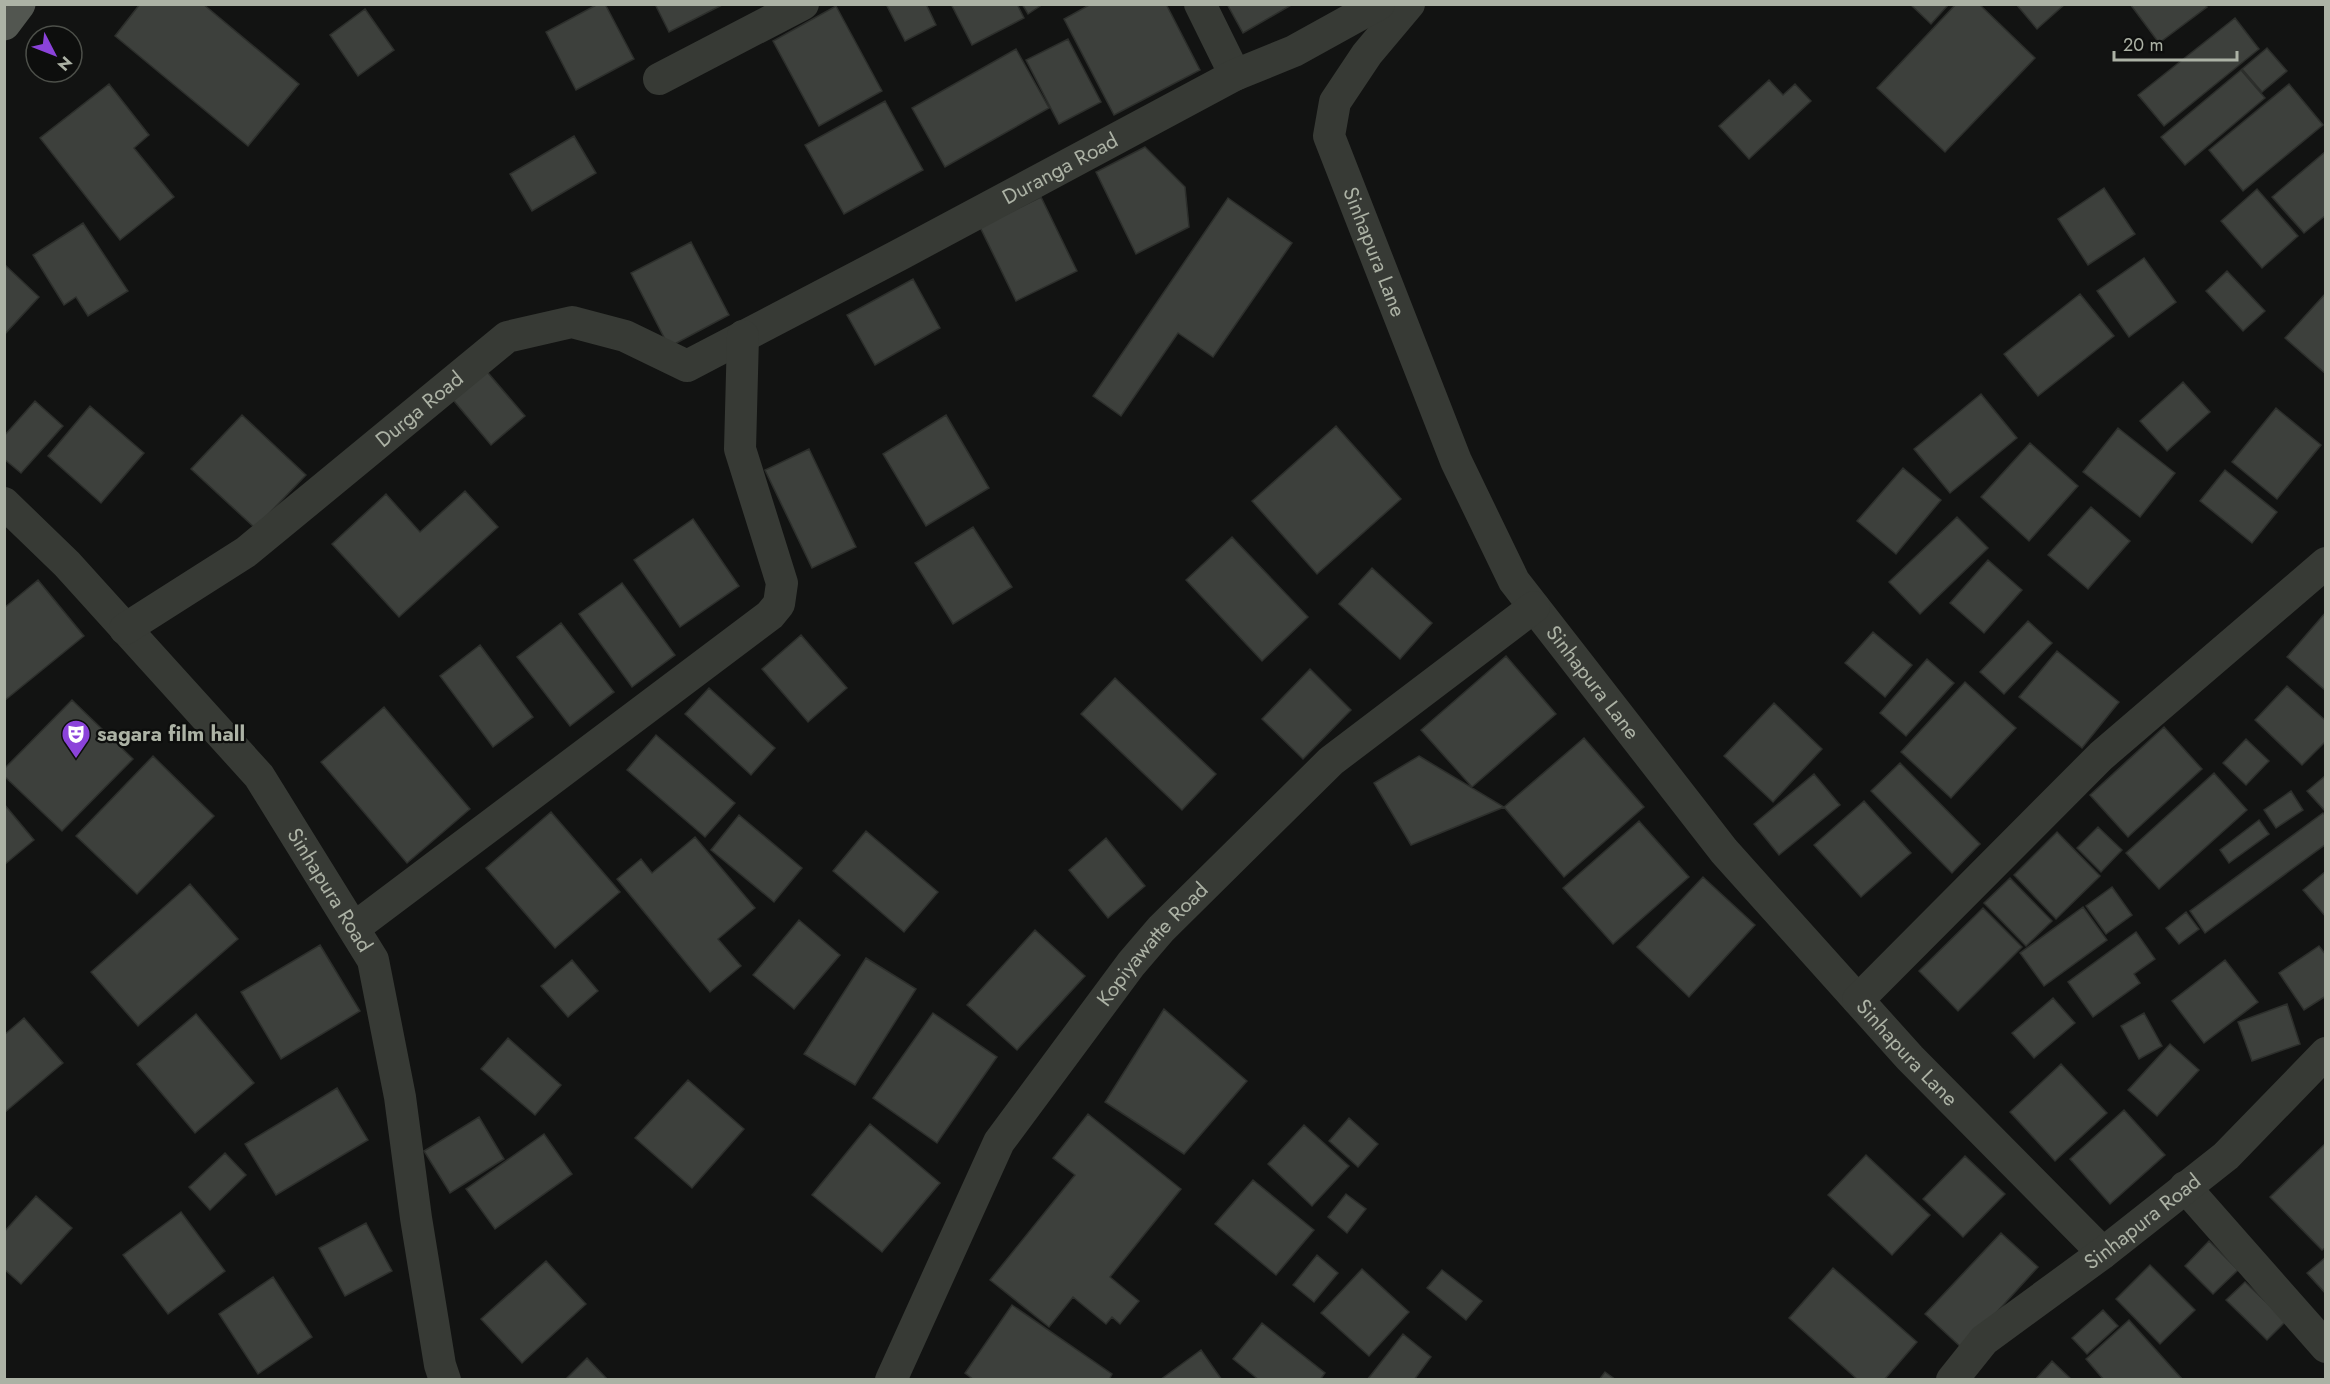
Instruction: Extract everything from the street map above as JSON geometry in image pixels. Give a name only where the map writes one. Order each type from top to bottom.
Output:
[{"type":"main road","points":[[4,24],[19,4]]},
{"type":"street","points":[[659,79],[803,4]]},
{"type":"street","points":[[1200,4],[1235,75]]},
{"type":"street","name":"Duranga Road","points":[[743,336],[901,255],[1235,75],[1294,51],[1379,4]]},
{"type":"street","name":"Sinhapura Lane","points":[[1409,4],[1367,54],[1335,102],[1329,136],[1456,460],[1514,581],[1724,851],[1910,1058],[2103,1254]]},
{"type":"street","name":"Durga Road","points":[[125,629],[246,552],[507,337],[572,322],[625,336],[687,366],[743,336]]},
{"type":"street","points":[[354,928],[770,615],[778,604],[782,584],[740,449],[743,336]]},
{"type":"street","name":"Sinhapura Road","points":[[4,502],[67,564],[260,776],[373,960],[400,1097],[416,1218],[440,1365],[445,1380]]},
{"type":"street","points":[[1858,1000],[2101,756],[2325,563]]},
{"type":"street","name":"Kopiyawatte Road","points":[[891,1380],[999,1142],[1131,964],[1161,929],[1331,761],[1534,607]]},
{"type":"street","name":"Sinhapura Road","points":[[1952,1380],[1984,1340],[2103,1254],[2226,1156],[2325,1053]]},
{"type":"street","points":[[2185,1187],[2325,1347]]},
{"type":"building","points":[[140,4],[203,4],[299,84],[248,146],[115,36]]},
{"type":"building","points":[[598,4],[605,4],[634,59],[576,90],[546,32]]},
{"type":"building","points":[[655,4],[722,4],[722,5],[669,32]]},
{"type":"building","points":[[886,4],[926,4],[936,25],[905,41]]},
{"type":"building","points":[[951,4],[1017,4],[1024,18],[972,45]]},
{"type":"building","points":[[1022,4],[1043,4],[1028,14]]},
{"type":"building","points":[[1091,4],[1166,4],[1200,70],[1114,115],[1064,19]]},
{"type":"building","points":[[1227,4],[1293,4],[1243,33]]},
{"type":"building","points":[[1910,4],[1949,4],[1931,24]]},
{"type":"building","points":[[1956,4],[1979,4],[2035,58],[1945,152],[1877,88]]},
{"type":"building","points":[[2016,4],[2065,4],[2037,29]]},
{"type":"building","points":[[2130,4],[2205,4],[2207,7],[2159,43]]},
{"type":"building","points":[[836,6],[882,91],[819,126],[773,41]]},
{"type":"building","points":[[365,9],[394,50],[358,76],[330,35]]},
{"type":"building","points":[[2235,18],[2259,49],[2164,126],[2138,95]]},
{"type":"building","points":[[1068,39],[1101,102],[1059,124],[1026,60]]},
{"type":"building","points":[[2267,48],[2287,71],[2262,92],[2242,69]]},
{"type":"building","points":[[1016,49],[1049,108],[945,167],[912,108]]},
{"type":"building","points":[[2241,70],[2265,98],[2185,165],[2161,137]]},
{"type":"building","points":[[1769,80],[1783,95],[1795,84],[1811,101],[1749,159],[1719,126]]},
{"type":"building","points":[[109,84],[149,135],[134,148],[174,197],[120,240],[40,138]]},
{"type":"building","points":[[2289,84],[2323,125],[2243,191],[2209,150]]},
{"type":"building","points":[[885,101],[923,170],[844,214],[805,145]]},
{"type":"building","points":[[574,136],[596,173],[532,211],[510,174]]},
{"type":"building","points":[[1145,147],[1185,187],[1189,227],[1136,254],[1096,172]]},
{"type":"building","points":[[2326,151],[2326,215],[2304,233],[2272,197]]},
{"type":"building","points":[[2104,188],[2135,234],[2088,265],[2058,219]]},
{"type":"building","points":[[2257,189],[2298,236],[2262,268],[2221,221]]},
{"type":"building","points":[[1041,197],[1077,271],[1016,301],[980,227]]},
{"type":"building","points":[[1228,198],[1292,243],[1213,357],[1178,333],[1121,416],[1093,396]]},
{"type":"building","points":[[83,223],[128,291],[88,316],[76,297],[64,305],[33,255]]},
{"type":"building","points":[[691,242],[729,315],[669,347],[631,273]]},
{"type":"building","points":[[2144,258],[2176,302],[2129,337],[2097,291]]},
{"type":"building","points":[[4,264],[39,297],[4,335]]},
{"type":"building","points":[[2227,271],[2265,311],[2243,331],[2206,291]]},
{"type":"building","points":[[913,279],[940,328],[875,365],[847,315]]},
{"type":"building","points":[[2326,293],[2326,374],[2285,338]]},
{"type":"building","points":[[2080,294],[2114,336],[2038,396],[2004,354]]},
{"type":"building","points":[[483,367],[525,416],[491,445],[449,395]]},
{"type":"building","points":[[2183,382],[2210,412],[2167,451],[2140,421]]},
{"type":"building","points":[[1981,394],[2017,438],[1950,493],[1914,449]]},
{"type":"building","points":[[35,401],[63,426],[21,473],[4,459],[4,436]]},
{"type":"building","points":[[90,406],[144,453],[101,503],[48,456]]},
{"type":"building","points":[[2276,408],[2321,445],[2277,499],[2232,462]]},
{"type":"building","points":[[242,415],[306,475],[255,528],[191,469]]},
{"type":"building","points":[[946,415],[989,488],[926,526],[883,454]]},
{"type":"building","points":[[1336,426],[1401,499],[1317,574],[1252,501]]},
{"type":"building","points":[[2118,428],[2175,473],[2140,517],[2083,472]]},
{"type":"building","points":[[2030,443],[2078,486],[2029,541],[1981,497]]},
{"type":"building","points":[[809,449],[856,547],[812,568],[765,470]]},
{"type":"building","points":[[1903,468],[1941,500],[1896,554],[1857,521]]},
{"type":"building","points":[[2225,470],[2277,512],[2252,543],[2200,501]]},
{"type":"building","points":[[465,491],[498,527],[399,617],[332,544],[386,494],[420,532]]},
{"type":"building","points":[[2091,507],[2130,541],[2088,589],[2048,555]]},
{"type":"building","points":[[1957,517],[1988,548],[1920,614],[1889,582]]},
{"type":"building","points":[[693,519],[739,586],[680,627],[634,560]]},
{"type":"building","points":[[973,527],[1012,587],[953,624],[915,563]]},
{"type":"building","points":[[1232,537],[1308,617],[1262,661],[1186,580]]},
{"type":"building","points":[[1988,560],[2022,590],[1984,633],[1950,603]]},
{"type":"building","points":[[1372,568],[1432,623],[1400,659],[1339,604]]},
{"type":"building","points":[[38,580],[84,636],[4,701],[4,608]]},
{"type":"building","points":[[622,583],[675,655],[632,687],[579,614]]},
{"type":"building","points":[[2326,612],[2326,691],[2287,657]]},
{"type":"building","points":[[2028,621],[2052,643],[2004,694],[1980,672]]},
{"type":"building","points":[[561,623],[614,692],[570,726],[517,657]]},
{"type":"building","points":[[1873,632],[1912,665],[1885,697],[1845,663]]},
{"type":"building","points":[[801,635],[847,688],[808,722],[762,669]]},
{"type":"building","points":[[480,645],[533,717],[493,747],[440,676]]},
{"type":"building","points":[[2057,651],[2119,702],[2082,748],[2019,697]]},
{"type":"building","points":[[1506,656],[1556,714],[1472,787],[1421,730]]},
{"type":"building","points":[[1927,659],[1954,683],[1906,736],[1880,713]]},
{"type":"building","points":[[1310,669],[1351,710],[1303,759],[1262,719]]},
{"type":"building","points":[[1115,678],[1216,774],[1182,810],[1081,714]]},
{"type":"building","points":[[1965,682],[2016,728],[1951,798],[1901,752]]},
{"type":"building","points":[[2287,686],[2326,721],[2326,741],[2302,765],[2255,720]]},
{"type":"building","points":[[709,688],[775,748],[751,775],[685,714]]},
{"type":"building","points":[[72,700],[133,759],[62,831],[4,776],[4,769]]},
{"type":"building","points":[[1774,703],[1822,749],[1773,802],[1724,756]]},
{"type":"building","points":[[384,707],[470,809],[407,863],[321,762]]},
{"type":"building","points":[[2164,727],[2202,769],[2128,837],[2090,795]]},
{"type":"building","points":[[656,735],[735,803],[705,837],[627,770]]},
{"type":"building","points":[[1584,738],[1644,807],[1564,877],[1504,807]]},
{"type":"building","points":[[2246,739],[2269,761],[2246,785],[2223,763]]},
{"type":"building","points":[[153,756],[214,816],[137,894],[76,836]]},
{"type":"building","points":[[1419,756],[1504,807],[1411,845],[1374,783]]},
{"type":"building","points":[[1900,763],[1980,844],[1952,873],[1871,791]]},
{"type":"building","points":[[2214,773],[2247,810],[2159,889],[2126,853]]},
{"type":"building","points":[[1814,774],[1840,805],[1779,855],[1754,824]]},
{"type":"building","points":[[2326,777],[2326,812],[2307,791]]},
{"type":"building","points":[[2291,791],[2303,810],[2276,828],[2264,810]]},
{"type":"building","points":[[1864,801],[1911,853],[1861,897],[1814,845]]},
{"type":"building","points":[[4,804],[34,840],[4,865]]},
{"type":"building","points":[[551,812],[620,892],[555,948],[486,868]]},
{"type":"building","points":[[2323,813],[2326,816],[2326,844],[2205,933],[2190,911]]},
{"type":"building","points":[[739,815],[802,868],[774,902],[711,850]]},
{"type":"building","points":[[2259,820],[2269,834],[2229,863],[2220,850]]},
{"type":"building","points":[[1639,821],[1689,877],[1613,944],[1563,888]]},
{"type":"building","points":[[2098,827],[2122,850],[2101,872],[2077,848]]},
{"type":"building","points":[[866,831],[938,892],[904,932],[833,871]]},
{"type":"building","points":[[2057,832],[2100,876],[2056,919],[2014,875]]},
{"type":"building","points":[[695,837],[755,908],[718,939],[741,966],[710,992],[617,879],[641,859],[652,873]]},
{"type":"building","points":[[1106,838],[1145,886],[1108,918],[1069,870]]},
{"type":"building","points":[[2326,871],[2326,917],[2303,890]]},
{"type":"building","points":[[1703,877],[1755,925],[1689,997],[1637,947]]},
{"type":"building","points":[[2010,878],[2052,921],[2026,946],[1984,903]]},
{"type":"building","points":[[190,884],[238,939],[138,1026],[91,972]]},
{"type":"building","points":[[2112,887],[2132,915],[2106,934],[2086,906]]},
{"type":"building","points":[[2083,907],[2107,940],[2044,986],[2020,953]]},
{"type":"building","points":[[1983,908],[2022,947],[1958,1011],[1919,971]]},
{"type":"building","points":[[2186,912],[2199,929],[2179,944],[2166,928]]},
{"type":"building","points":[[799,920],[840,955],[794,1009],[753,975]]},
{"type":"building","points":[[1035,930],[1085,976],[1017,1050],[967,1005]]},
{"type":"building","points":[[2136,932],[2155,959],[2134,974],[2140,983],[2093,1017],[2068,982]]},
{"type":"building","points":[[320,945],[360,1011],[281,1059],[241,992]]},
{"type":"building","points":[[2319,946],[2326,955],[2326,996],[2304,1010],[2279,973]]},
{"type":"building","points":[[866,958],[916,989],[855,1085],[804,1054]]},
{"type":"building","points":[[572,960],[598,991],[568,1017],[541,986]]},
{"type":"building","points":[[2225,960],[2258,1002],[2204,1043],[2172,1001]]},
{"type":"building","points":[[2053,998],[2075,1023],[2034,1058],[2012,1033]]},
{"type":"building","points":[[2287,1004],[2300,1044],[2252,1061],[2238,1022]]},
{"type":"building","points":[[1164,1009],[1247,1081],[1184,1154],[1105,1102]]},
{"type":"building","points":[[933,1013],[997,1057],[937,1143],[873,1098]]},
{"type":"building","points":[[2144,1013],[2162,1046],[2139,1059],[2121,1026]]},
{"type":"building","points":[[196,1014],[254,1083],[195,1133],[137,1064]]},
{"type":"building","points":[[24,1018],[63,1063],[4,1113],[4,1035]]},
{"type":"building","points":[[508,1038],[561,1085],[535,1115],[481,1069]]},
{"type":"building","points":[[2170,1044],[2199,1070],[2157,1116],[2128,1090]]},
{"type":"building","points":[[2061,1064],[2107,1113],[2055,1161],[2010,1112]]},
{"type":"building","points":[[688,1080],[744,1129],[692,1188],[635,1138]]},
{"type":"building","points":[[337,1088],[368,1140],[276,1195],[245,1144]]},
{"type":"building","points":[[2124,1110],[2165,1155],[2110,1204],[2070,1159]]},
{"type":"building","points":[[1088,1114],[1181,1189],[1110,1277],[1139,1301],[1120,1324],[1112,1317],[1106,1324],[1073,1297],[1049,1327],[990,1280],[1075,1175],[1053,1158]]},
{"type":"building","points":[[479,1117],[504,1159],[450,1193],[424,1151]]},
{"type":"building","points":[[1349,1118],[1378,1144],[1358,1167],[1329,1141]]},
{"type":"building","points":[[870,1124],[940,1183],[882,1252],[812,1195]]},
{"type":"building","points":[[1304,1125],[1349,1166],[1312,1206],[1268,1164]]},
{"type":"building","points":[[544,1134],[572,1174],[495,1229],[466,1189]]},
{"type":"building","points":[[2326,1143],[2326,1247],[2322,1250],[2270,1197]]},
{"type":"building","points":[[225,1153],[246,1175],[210,1210],[189,1187]]},
{"type":"building","points":[[1866,1155],[1930,1215],[1892,1255],[1828,1195]]},
{"type":"building","points":[[1965,1156],[2005,1194],[1963,1237],[1923,1199]]},
{"type":"building","points":[[1253,1180],[1314,1230],[1276,1275],[1215,1224]]},
{"type":"building","points":[[1346,1194],[1366,1209],[1347,1233],[1328,1217]]},
{"type":"building","points":[[36,1196],[72,1228],[21,1284],[4,1269],[4,1232]]},
{"type":"building","points":[[181,1212],[225,1271],[168,1314],[123,1255]]},
{"type":"building","points":[[366,1223],[392,1271],[345,1296],[319,1248]]},
{"type":"building","points":[[2001,1233],[2038,1267],[1963,1349],[1925,1314]]},
{"type":"building","points":[[2209,1241],[2238,1270],[2213,1294],[2185,1266]]},
{"type":"building","points":[[1317,1255],[1338,1273],[1314,1302],[1293,1285]]},
{"type":"building","points":[[2326,1257],[2326,1294],[2307,1273]]},
{"type":"building","points":[[546,1261],[586,1304],[522,1363],[481,1319]]},
{"type":"building","points":[[2150,1265],[2195,1310],[2160,1344],[2116,1299]]},
{"type":"building","points":[[1833,1268],[1917,1342],[1884,1380],[1858,1380],[1789,1318]]},
{"type":"building","points":[[1362,1269],[1409,1312],[1369,1356],[1321,1313]]},
{"type":"building","points":[[1442,1270],[1482,1301],[1466,1320],[1427,1288]]},
{"type":"building","points":[[273,1277],[312,1337],[258,1374],[219,1314]]},
{"type":"building","points":[[2245,1282],[2286,1321],[2267,1340],[2226,1300]]},
{"type":"building","points":[[1012,1305],[1112,1374],[1109,1380],[974,1380],[965,1373]]},
{"type":"building","points":[[2103,1310],[2118,1326],[2087,1354],[2072,1338]]},
{"type":"building","points":[[2129,1320],[2183,1380],[2104,1380],[2086,1359]]},
{"type":"building","points":[[1262,1323],[1325,1373],[1320,1380],[1259,1380],[1233,1359]]},
{"type":"building","points":[[1403,1334],[1431,1357],[1414,1380],[1367,1380]]},
{"type":"building","points":[[1201,1350],[1222,1380],[1160,1380]]},
{"type":"building","points":[[587,1358],[608,1380],[565,1380]]},
{"type":"building","points":[[2052,1361],[2072,1380],[2035,1380]]},
{"type":"building","points":[[1605,1372],[1616,1380],[1599,1380]]},
{"type":"place","name":"sagara film hall","points":[[76,760]]}]
